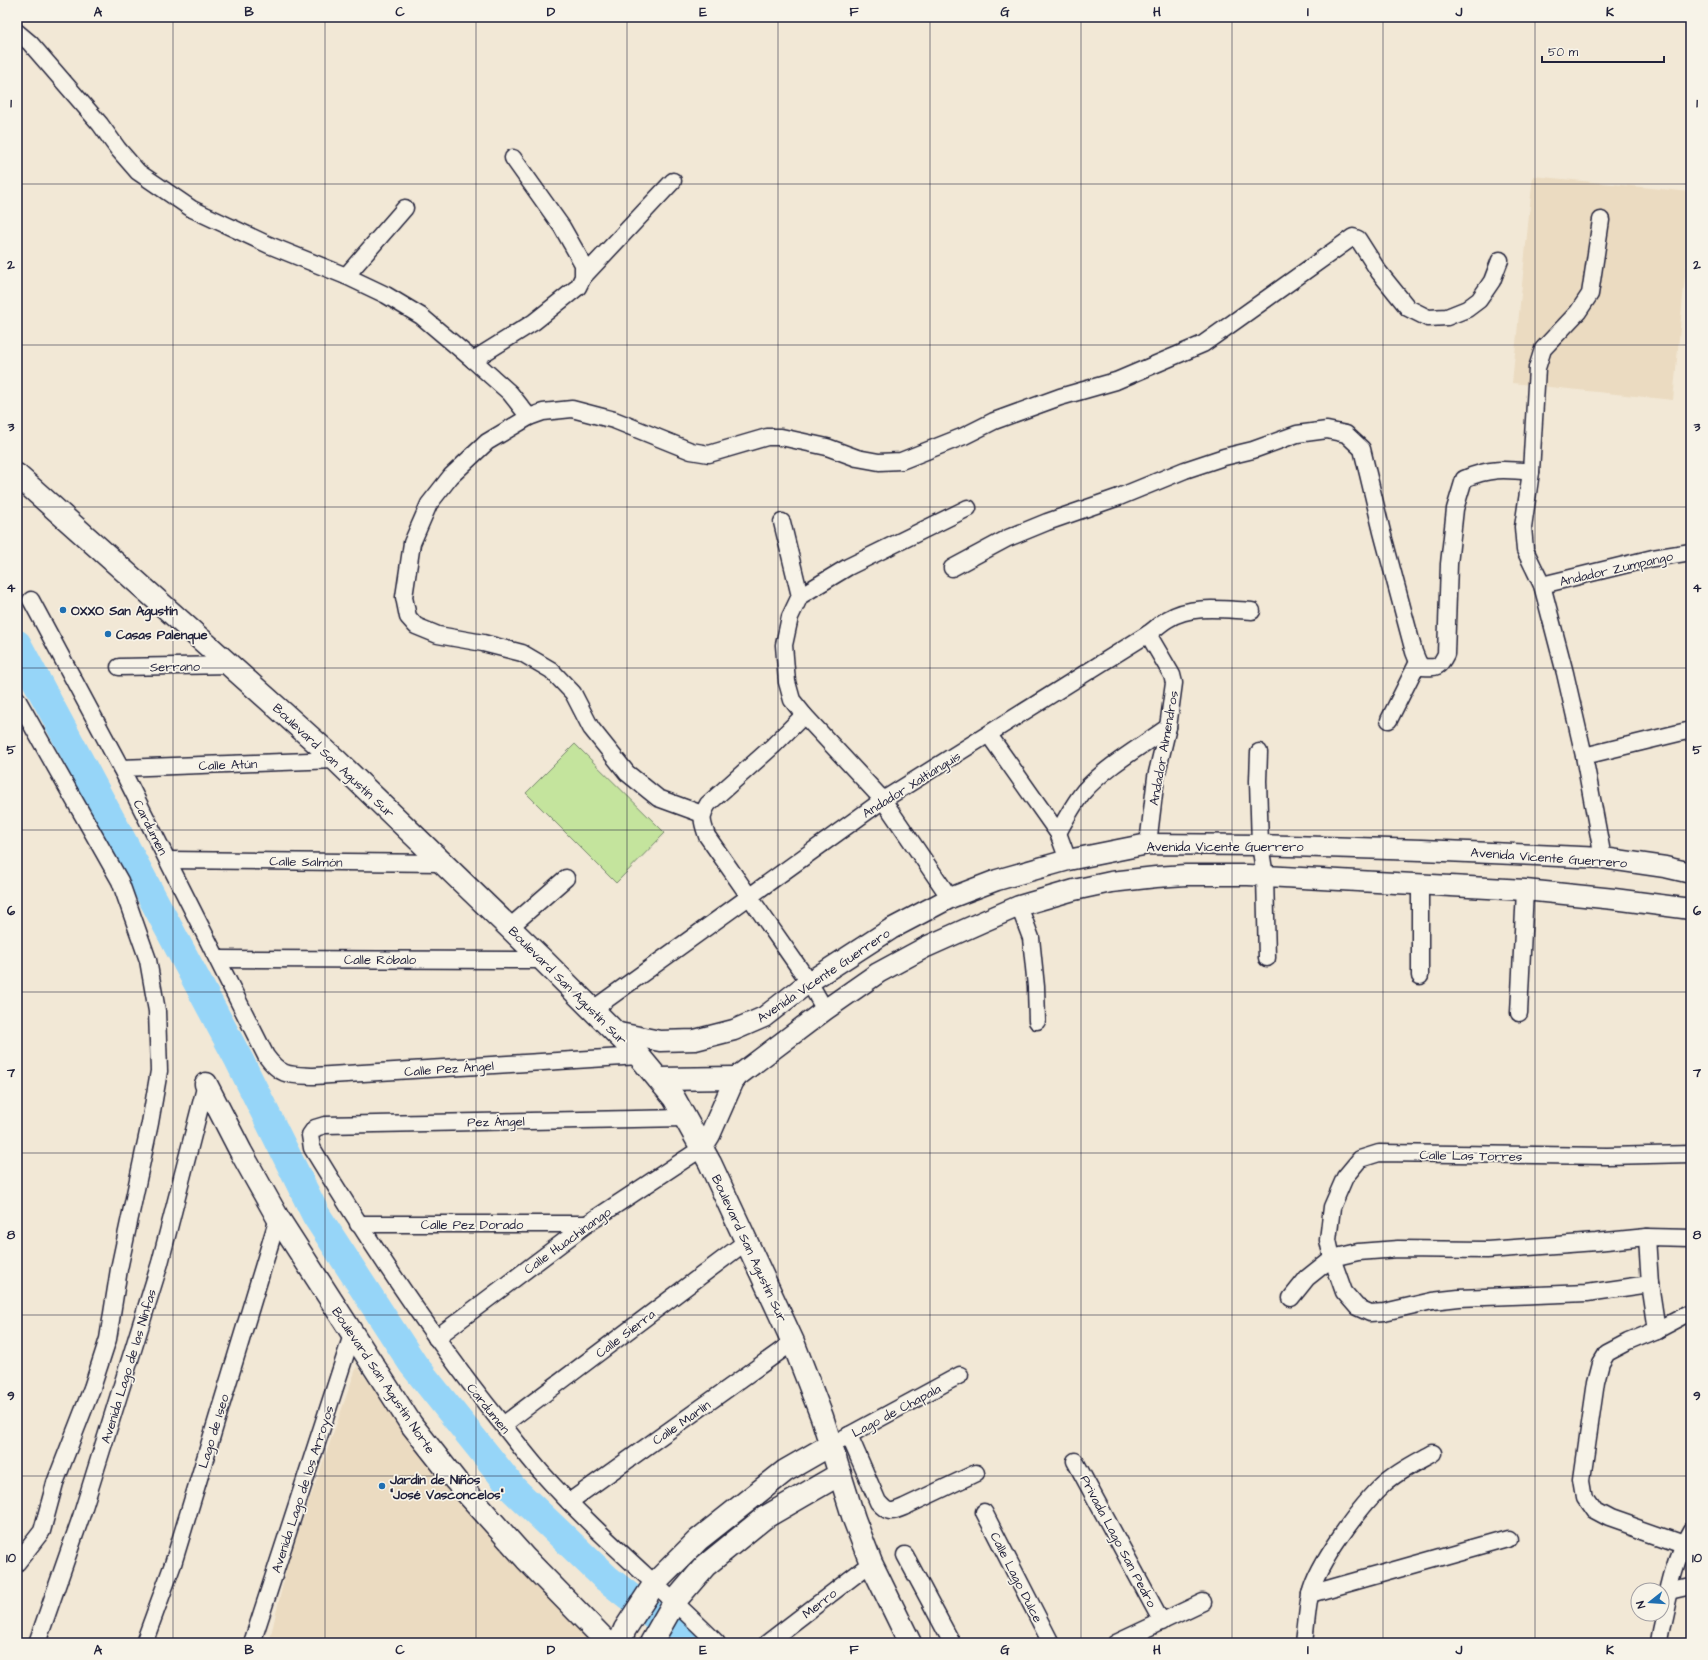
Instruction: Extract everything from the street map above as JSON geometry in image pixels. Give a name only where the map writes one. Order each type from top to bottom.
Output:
[{"type":"main road","name":"Boulevard San Agustín Sur","points":[[17,475],[336,760],[510,927],[639,1056],[674,1098],[702,1148],[747,1241],[793,1342],[822,1416],[840,1440],[840,1474],[854,1519],[871,1563],[910,1643]]},
{"type":"main road","points":[[659,1080],[735,1078]]},
{"type":"main road","name":"Boulevard San Agustín Norte","points":[[206,1084],[241,1152],[278,1218],[352,1335],[411,1424],[456,1481],[526,1559],[608,1643]]},
{"type":"main road","points":[[622,1636],[652,1589],[698,1540],[785,1471],[840,1440]]},
{"type":"main road","points":[[651,1643],[672,1608],[705,1566],[764,1518],[840,1474]]},
{"type":"street","points":[[17,32],[30,43],[95,118],[118,149],[138,172],[192,208],[269,245],[346,276],[386,295],[420,316],[474,360],[510,393],[529,417]]},
{"type":"street","points":[[513,158],[565,234],[583,264],[583,277]]},
{"type":"street","points":[[474,360],[534,322],[578,287],[583,277],[673,181]]},
{"type":"street","points":[[346,276],[406,208]]},
{"type":"street","points":[[1601,220],[1590,294],[1578,312],[1543,350],[1537,368],[1531,472],[1523,535],[1525,550],[1542,585],[1566,673],[1584,756],[1603,858]]},
{"type":"street","points":[[702,814],[658,798],[627,773],[591,728],[573,693],[552,670],[522,653],[438,634],[416,626],[408,617],[404,597],[412,543],[429,504],[451,476],[487,442],[529,417],[543,412],[572,409],[614,420],[691,451],[709,454],[767,437],[781,437],[827,447],[857,458],[879,462],[901,461],[964,436],[994,422],[1060,397],[1116,381],[1203,344],[1353,237],[1358,239],[1379,272],[1408,308],[1428,318],[1447,317],[1467,309],[1479,300],[1492,281],[1500,260]]},
{"type":"street","points":[[952,568],[1008,538],[1192,468],[1224,457],[1253,450],[1297,434],[1327,430],[1346,434],[1362,449],[1386,547],[1418,662],[1422,667],[1434,668],[1441,664],[1446,654],[1449,564],[1455,509],[1464,479],[1480,472],[1501,469],[1531,472]]},
{"type":"street","points":[[950,898],[883,800],[792,700],[787,682],[784,645],[790,617],[800,596],[848,568],[968,508]]},
{"type":"street","points":[[782,522],[800,596]]},
{"type":"street","name":"Andador Zumpango","points":[[1542,585],[1653,558],[1691,552]]},
{"type":"street","name":"Cardumen","points":[[31,600],[121,768],[266,1056]]},
{"type":"street","name":"Andador Xaltianguis","points":[[592,1010],[749,895],[883,800],[989,735],[1016,716],[1148,634],[1169,619],[1190,611],[1207,609],[1252,611]]},
{"type":"street","name":"Andador Almendros","points":[[1148,634],[1172,675],[1174,684],[1168,727],[1156,777],[1148,844]]},
{"type":"street","points":[[1389,720],[1418,662]]},
{"type":"street","name":"Serrano","points":[[120,667],[231,665]]},
{"type":"street","points":[[17,699],[120,881],[148,960],[156,1010],[159,1071],[150,1123],[119,1269],[108,1339],[92,1388],[55,1483],[42,1531],[17,1563]]},
{"type":"street","points":[[804,714],[773,746],[708,804],[702,814],[703,824],[707,836],[809,982],[825,1010]]},
{"type":"street","points":[[1058,832],[1072,808],[1085,790],[1103,773],[1168,727]]},
{"type":"street","points":[[1584,756],[1691,730]]},
{"type":"street","points":[[989,735],[1058,832],[1068,860]]},
{"type":"street","points":[[1259,752],[1258,781],[1260,845],[1264,876],[1267,958]]},
{"type":"street","name":"Calle Atún","points":[[121,768],[336,760]]},
{"type":"street","name":"Avenida Vicente Guerrero","points":[[614,1032],[660,1041],[695,1040],[734,1030],[764,1017],[809,982],[891,929],[950,898],[997,880],[1068,860],[1148,844],[1414,849],[1603,858],[1665,867],[1691,873]]},
{"type":"street","name":"Calle Salmón","points":[[168,860],[444,863]]},
{"type":"street","points":[[702,1148],[710,1135],[735,1078],[825,1010],[878,973],[926,946],[1019,906],[1074,890],[1111,882],[1186,875],[1264,876],[1525,890],[1614,898],[1691,909]]},
{"type":"street","points":[[510,927],[566,878]]},
{"type":"street","points":[[1420,884],[1420,976]]},
{"type":"street","points":[[1519,1013],[1525,890]]},
{"type":"street","points":[[1019,906],[1031,938],[1036,987],[1037,1021]]},
{"type":"street","name":"Calle Róbalo","points":[[218,959],[543,960]]},
{"type":"street","name":"Calle Pez Ángel","points":[[266,1056],[275,1068],[288,1074],[314,1076],[639,1056]]},
{"type":"street","name":"Avenida Lago de las Ninfas","points":[[36,1643],[81,1517],[160,1263],[206,1084]]},
{"type":"street","name":"Pez Ángel","points":[[310,1135],[315,1128],[325,1125],[686,1118]]},
{"type":"street","name":"Cardumen","points":[[310,1135],[312,1148],[358,1224],[436,1338],[503,1425],[540,1471],[652,1589],[672,1608],[716,1643]]},
{"type":"street","name":"Calle Huachinango","points":[[436,1338],[587,1224],[702,1148]]},
{"type":"street","name":"Calle Las Torres","points":[[1650,1284],[1587,1293],[1459,1298],[1432,1301],[1384,1312],[1370,1313],[1357,1307],[1344,1292],[1332,1258],[1328,1240],[1332,1208],[1345,1177],[1360,1159],[1379,1153],[1607,1156],[1691,1154]]},
{"type":"street","name":"Lago de Iseo","points":[[144,1643],[173,1564],[278,1218]]},
{"type":"street","name":"Calle Pez Dorado","points":[[358,1224],[587,1224]]},
{"type":"street","points":[[1647,1237],[1650,1284],[1657,1330]]},
{"type":"street","points":[[1291,1298],[1307,1278],[1332,1258],[1358,1252],[1398,1249],[1487,1250],[1580,1244],[1647,1237],[1691,1238]]},
{"type":"street","name":"Calle Sierra","points":[[503,1425],[747,1241]]},
{"type":"street","points":[[1670,1588],[1687,1538],[1609,1518],[1594,1510],[1585,1497],[1582,1479],[1596,1382],[1601,1363],[1607,1353],[1616,1347],[1657,1330],[1691,1312]]},
{"type":"street","name":"Avenida Lago de los Arroyos","points":[[252,1643],[352,1335]]},
{"type":"street","name":"Calle Marlín","points":[[569,1502],[793,1342]]},
{"type":"street","name":"Lago de Chapala","points":[[840,1440],[960,1375]]},
{"type":"street","points":[[840,1440],[878,1502],[886,1510],[893,1512],[976,1473]]},
{"type":"street","points":[[1304,1643],[1310,1594],[1322,1565],[1339,1538],[1384,1483],[1433,1453]]},
{"type":"street","name":"Privada Lago San Pedro","points":[[1075,1461],[1162,1622]]},
{"type":"street","name":"Calle Lago Dulce","points":[[984,1512],[1051,1643]]},
{"type":"street","points":[[1310,1594],[1508,1538]]},
{"type":"street","points":[[905,1555],[952,1643]]},
{"type":"street","name":"Merro","points":[[767,1643],[871,1563]]},
{"type":"street","points":[[1670,1591],[1691,1586]]},
{"type":"street","points":[[1116,1643],[1203,1602]]},
{"type":"street","points":[[1658,1643],[1662,1622]]},
{"type":"shaded area","points":[[1533,176],[1691,192],[1691,215],[1673,400],[1512,383]]},
{"type":"shaded area","points":[[357,1366],[423,1455],[593,1639],[593,1643],[269,1643],[289,1558]]},
{"type":"green space","points":[[575,744],[665,833],[616,883],[526,793]]},
{"type":"waterway","points":[[17,644],[239,1060],[316,1215],[413,1364],[514,1490],[606,1578],[688,1643]]},
{"type":"place","name":"OXXO San Agustín","points":[[63,610]]},
{"type":"place","name":"Casas Palenque","points":[[108,634]]},
{"type":"place","name":"Jardín de Niños \"José Vasconcelos\"","points":[[382,1486]]}]
